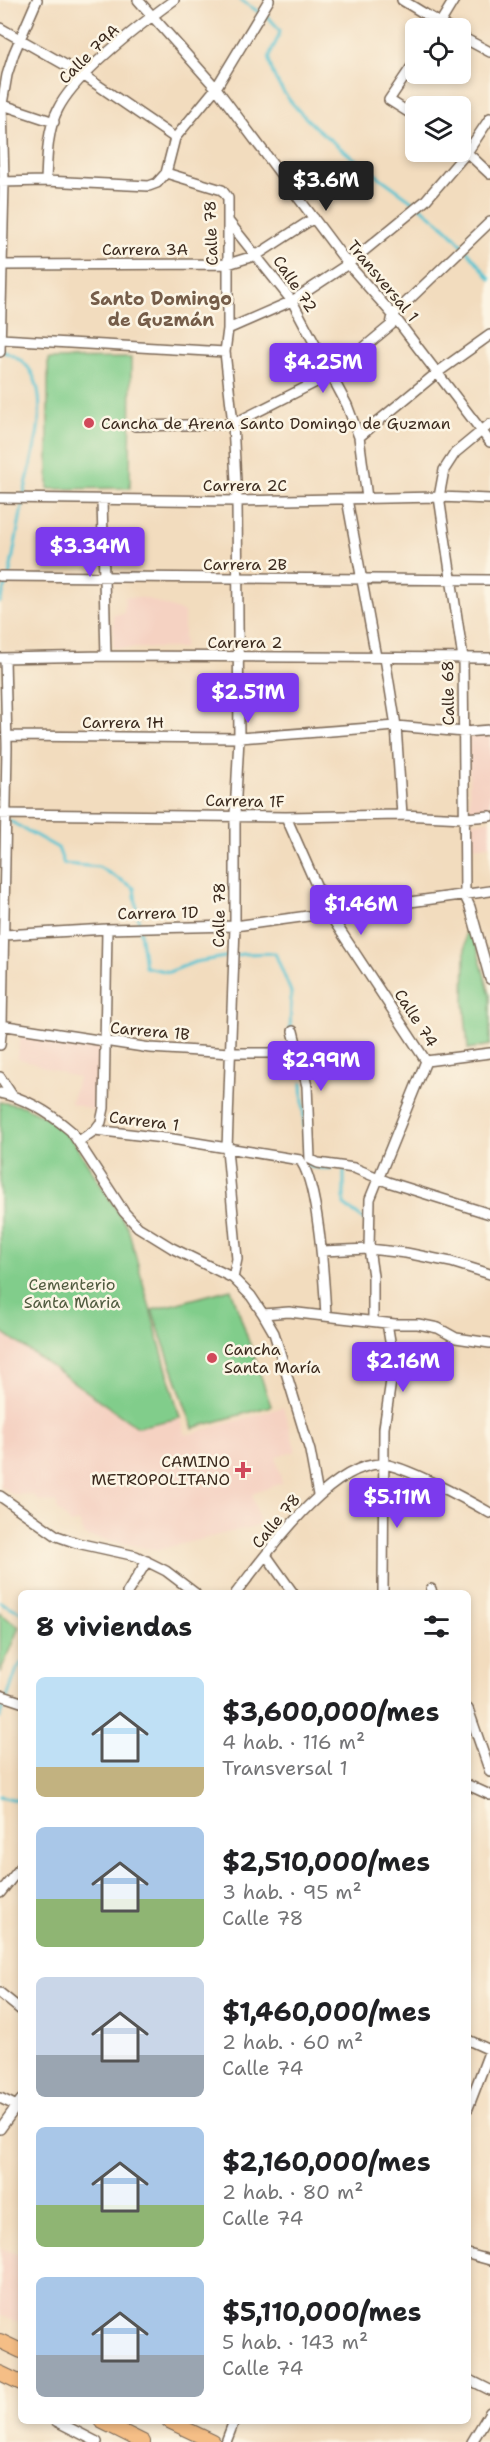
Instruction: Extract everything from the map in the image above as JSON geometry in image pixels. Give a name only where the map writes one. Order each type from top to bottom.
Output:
[{"type":"highway","points":[[0,2341],[18,2350]]},
{"type":"highway","points":[[0,2373],[18,2382]]},
{"type":"highway","points":[[107,2424],[144,2442]]},
{"type":"highway","points":[[175,2424],[213,2442]]},
{"type":"street","points":[[0,352],[1,104],[7,75],[37,0]]},
{"type":"street","name":"Transversal 1","points":[[138,0],[216,88],[348,264],[393,315],[490,442]]},
{"type":"street","name":"Calle 79A","points":[[46,181],[47,154],[54,122],[64,100],[83,75],[151,16],[174,0]]},
{"type":"street","points":[[402,0],[428,18]]},
{"type":"street","points":[[445,18],[454,0]]},
{"type":"street","points":[[2,182],[46,181],[149,186],[157,183],[166,173],[174,138],[216,88],[265,9]]},
{"type":"street","points":[[0,28],[83,75],[174,138]]},
{"type":"street","points":[[471,42],[490,52]]},
{"type":"street","points":[[405,76],[388,100],[405,110]]},
{"type":"street","points":[[1,104],[54,122]]},
{"type":"street","points":[[471,140],[490,118]]},
{"type":"street","points":[[471,155],[490,174]]},
{"type":"street","points":[[228,328],[292,301],[348,264],[416,209],[453,162]]},
{"type":"street","name":"Calle 78","points":[[166,173],[222,190],[228,198],[228,328],[225,352],[233,424],[237,501],[239,738],[227,1149],[236,1250],[233,1278],[251,1296],[274,1333],[310,1451],[318,1495],[238,1590]]},
{"type":"street","name":"Carrera 3A","points":[[1,265],[228,264],[257,255],[314,218]]},
{"type":"street","name":"Calle 72","points":[[228,222],[292,301],[332,374],[359,437],[367,498]]},
{"type":"street","points":[[135,426],[233,424],[332,374],[391,325],[393,315],[490,222]]},
{"type":"street","points":[[359,437],[438,372],[490,335]]},
{"type":"street","points":[[1,339],[225,352]]},
{"type":"street","name":"Calle 68","points":[[490,424],[455,453],[444,470],[439,497],[463,658],[465,896],[490,979]]},
{"type":"street","name":"Carrera 2C","points":[[0,498],[237,501],[439,497],[490,499]]},
{"type":"street","points":[[347,499],[362,579],[396,726],[402,815]]},
{"type":"street","points":[[102,500],[106,656]]},
{"type":"street","name":"Carrera 2B","points":[[1,576],[490,580]]},
{"type":"street","name":"Carrera 2","points":[[3,658],[106,656],[490,658]]},
{"type":"street","points":[[0,1045],[4,935],[3,747],[7,736],[3,658]]},
{"type":"street","name":"Carrera 1H","points":[[7,736],[239,738],[396,726],[464,732],[490,730]]},
{"type":"street","name":"Carrera 1F","points":[[2,813],[286,817],[402,815],[464,818],[490,816]]},
{"type":"street","name":"Calle 74","points":[[286,817],[328,912],[426,1061],[370,1198],[369,1249],[373,1276],[374,1321]]},
{"type":"street","name":"Carrera 1D","points":[[4,935],[107,929],[235,926],[490,891]]},
{"type":"street","points":[[95,1130],[101,1122],[104,1108],[107,929]]},
{"type":"street","name":"Carrera 1B","points":[[1,1025],[106,1043],[231,1053],[294,1053]]},
{"type":"street","points":[[293,1031],[294,1053],[307,1086],[305,1160],[322,1251],[326,1315]]},
{"type":"street","points":[[426,1061],[490,1053]]},
{"type":"street","points":[[0,1077],[12,1095]]},
{"type":"street","points":[[0,1093],[12,1095],[61,1122],[79,1141],[121,1207],[138,1227],[172,1248],[233,1278]]},
{"type":"street","name":"Carrera 1","points":[[79,1141],[95,1130],[172,1139],[354,1168],[377,1178],[490,1214]]},
{"type":"street","points":[[322,1251],[369,1249],[451,1262],[490,1274]]},
{"type":"street","points":[[263,1314],[289,1312],[428,1326],[438,1328],[456,1338],[490,1343]]},
{"type":"street","points":[[383,1590],[384,1428],[391,1381],[392,1353],[387,1323]]},
{"type":"street","points":[[318,1495],[368,1466],[383,1464],[416,1476],[490,1513]]},
{"type":"street","points":[[0,1496],[57,1536],[147,1561],[166,1571],[191,1590]]},
{"type":"street","points":[[266,1555],[290,1590]]},
{"type":"street","points":[[129,1590],[147,1561]]},
{"type":"street","points":[[471,1714],[486,1742],[490,1772]]},
{"type":"street","points":[[471,1786],[490,1794]]},
{"type":"street","points":[[1,1891],[18,1871]]},
{"type":"street","points":[[0,1993],[18,2008]]},
{"type":"street","points":[[471,2041],[490,2050],[471,2100]]},
{"type":"street","points":[[0,2098],[18,2103]]},
{"type":"street","points":[[0,2129],[18,2106]]},
{"type":"street","points":[[471,2255],[490,2260]]},
{"type":"street","points":[[471,2380],[490,2390]]},
{"type":"street","points":[[472,2442],[490,2412]]},
{"type":"street","points":[[62,2424],[97,2442]]},
{"type":"street","points":[[226,2442],[233,2424]]},
{"type":"shaded area","points":[[125,597],[145,598],[184,612],[184,648],[113,648],[113,614],[124,613]]},
{"type":"shaded area","points":[[490,735],[490,811],[470,813],[468,737]]},
{"type":"shaded area","points":[[490,821],[490,845],[472,847],[470,822]]},
{"type":"shaded area","points":[[22,1031],[100,1044],[98,1112],[71,1103],[78,1078],[17,1058]]},
{"type":"shaded area","points":[[0,1330],[137,1427],[180,1418],[186,1435],[283,1407],[296,1451],[276,1457],[282,1483],[252,1494],[260,1525],[157,1550],[85,1536],[79,1521],[71,1524],[57,1509],[57,1503],[39,1501],[33,1495],[12,1494],[0,1485]]},
{"type":"shaded area","points":[[0,2248],[18,2254],[18,2323],[0,2315]]},
{"type":"green space","name":"Cancha de Arena Santo Domingo de Guzman","points":[[131,358],[130,488],[48,489],[48,359]]},
{"type":"green space","points":[[466,909],[490,995],[490,1045],[468,1049],[464,1001]]},
{"type":"green space","name":"Cementerio Santa Maria","points":[[0,1102],[23,1106],[50,1119],[74,1142],[128,1228],[180,1418],[137,1427],[0,1330]]},
{"type":"green space","name":"Cancha Santa María","points":[[231,1289],[271,1406],[193,1428],[152,1310]]},
{"type":"green space","points":[[0,1613],[18,1626],[18,1629],[0,1673]]},
{"type":"waterway","points":[[240,0],[270,19],[280,30],[270,55],[270,64],[279,86],[296,107],[342,150],[438,221],[466,249],[490,279]]},
{"type":"waterway","points":[[1,350],[21,360],[33,374],[39,393],[40,413],[37,435],[24,495]]},
{"type":"waterway","points":[[0,602],[9,577],[23,502]]},
{"type":"waterway","points":[[8,820],[58,848],[64,864],[99,867],[134,888],[145,967],[169,972],[195,962],[243,954],[275,953],[291,992],[290,1038],[298,1068]]},
{"type":"waterway","points":[[302,1083],[306,1163],[311,1167],[331,1169]]},
{"type":"waterway","points":[[344,1170],[344,1205],[366,1221]]},
{"type":"waterway","points":[[0,1602],[18,1611]]},
{"type":"waterway","points":[[0,1718],[18,1668]]},
{"type":"waterway","points":[[0,1796],[18,1800]]},
{"type":"place","name":"Cancha de Arena Santo Domingo de Guzman","points":[[89,423]]},
{"type":"place","name":"Cancha Santa María","points":[[212,1358]]},
{"type":"place","name":"CAMINO METROPOLITANO","points":[[243,1470]]},
{"type":"district","name":"Santo Domingo de Guzmán","points":[[161,309]]}]
